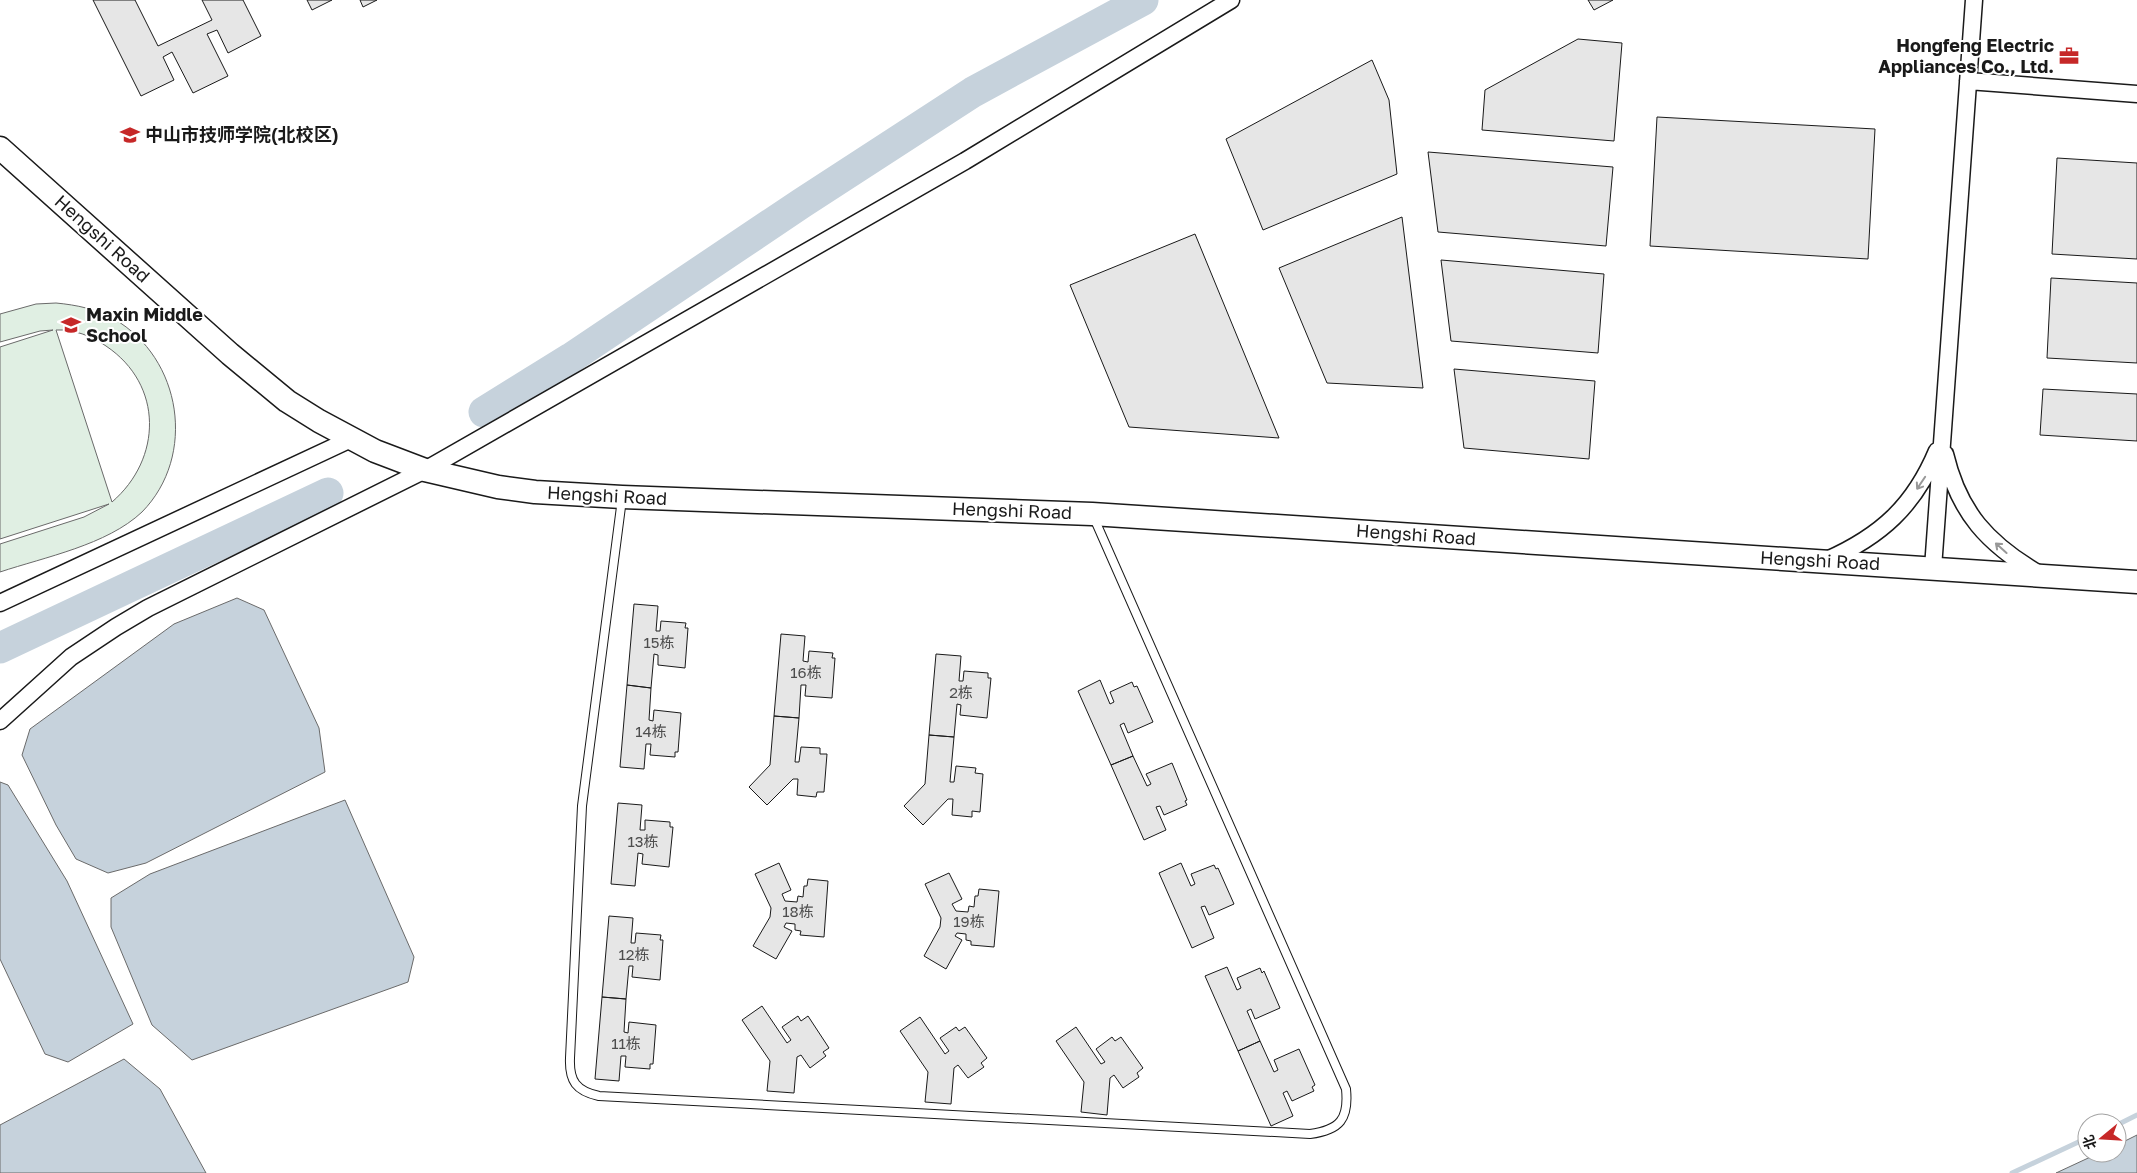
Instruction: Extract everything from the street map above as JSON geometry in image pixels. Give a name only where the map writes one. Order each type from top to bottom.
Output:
[{"type":"main road","name":"Hengshi Road","points":[[0,148],[258,378],[303,411],[351,439],[425,470],[498,487],[535,492],[622,497],[1092,514],[2137,582]]},
{"type":"street","points":[[0,721],[71,657],[148,608],[425,470],[964,161],[1230,0]]},
{"type":"street","points":[[1933,568],[1974,0]]},
{"type":"street","points":[[1968,81],[2137,94]]},
{"type":"street","points":[[0,603],[351,439]]},
{"type":"street","points":[[1823,562],[1855,548],[1884,527],[1908,502],[1928,472],[1942,440]]},
{"type":"street","points":[[1942,440],[1950,474],[1964,506],[1980,527],[2011,558],[2041,575]]},
{"type":"lane","points":[[622,497],[582,806],[570,1058],[570,1072],[575,1084],[586,1093],[599,1096],[1310,1134],[1327,1132],[1340,1122],[1347,1106],[1346,1089],[1092,514]]},
{"type":"green space","points":[[56,303],[93,310],[114,319],[137,336],[155,358],[167,382],[174,409],[175,437],[170,464],[159,489],[142,512],[128,523],[94,542],[0,572],[0,544],[84,517],[109,504],[0,539],[0,347],[53,330],[40,331],[0,342],[0,314],[36,304]],"holes":[[[56,330],[82,334],[106,346],[125,362],[138,381],[147,401],[150,422],[147,444],[140,465],[128,485],[112,502]]]},
{"type":"shaded area","points":[[237,598],[264,610],[319,728],[325,772],[146,863],[108,873],[76,859],[56,825],[22,755],[30,729],[174,624]]},
{"type":"shaded area","points":[[0,782],[8,785],[67,881],[133,1024],[68,1062],[45,1054],[0,959]]},
{"type":"shaded area","points":[[345,800],[414,957],[408,982],[192,1060],[152,1025],[111,927],[111,898],[150,874]]},
{"type":"shaded area","points":[[124,1059],[160,1089],[206,1173],[0,1173],[0,1125]]},
{"type":"shaded area","points":[[2137,1135],[2137,1173],[2056,1173],[2078,1163],[2127,1163],[2127,1140]]},
{"type":"building","points":[[93,0],[135,0],[158,46],[212,20],[202,0],[243,0],[261,36],[228,53],[217,30],[207,34],[228,76],[193,93],[172,52],[163,57],[174,80],[141,96]]},
{"type":"building","points":[[307,0],[332,0],[312,10]]},
{"type":"building","points":[[360,0],[377,0],[363,7]]},
{"type":"building","points":[[1588,0],[1613,0],[1594,10]]},
{"type":"building","points":[[1578,39],[1622,43],[1614,141],[1482,130],[1485,90]]},
{"type":"building","points":[[1372,60],[1389,100],[1397,174],[1263,230],[1226,139]]},
{"type":"building","points":[[1657,117],[1875,129],[1868,259],[1650,246]]},
{"type":"building","points":[[1428,152],[1613,167],[1606,246],[1438,232]]},
{"type":"building","points":[[2057,158],[2137,163],[2137,259],[2052,254]]},
{"type":"building","points":[[1402,217],[1423,388],[1327,383],[1279,268]]},
{"type":"building","points":[[1195,234],[1279,438],[1129,427],[1070,285]]},
{"type":"building","points":[[1441,260],[1604,274],[1598,353],[1451,341]]},
{"type":"building","points":[[2051,278],[2137,283],[2137,363],[2047,358]]},
{"type":"building","points":[[1454,369],[1595,381],[1589,459],[1464,448]]},
{"type":"building","points":[[2043,389],[2137,394],[2137,441],[2040,435]]},
{"type":"building","points":[[634,604],[658,606],[656,631],[660,631],[661,621],[686,623],[685,628],[688,628],[685,668],[658,665],[658,655],[654,654],[651,688],[627,685]]},
{"type":"building","points":[[781,634],[805,636],[803,661],[808,662],[809,651],[833,653],[832,658],[835,658],[832,698],[805,696],[806,685],[801,685],[799,718],[774,716]]},
{"type":"building","points":[[936,654],[961,656],[959,681],[963,681],[964,671],[988,673],[988,678],[991,678],[987,718],[960,715],[961,705],[957,704],[954,737],[929,735]]},
{"type":"building","points":[[1100,680],[1110,704],[1114,702],[1110,692],[1132,682],[1134,687],[1137,686],[1153,722],[1128,733],[1124,723],[1120,725],[1133,756],[1111,765],[1078,691]]},
{"type":"building","points":[[627,685],[651,688],[649,720],[653,721],[654,710],[681,713],[678,752],[675,752],[675,757],[650,755],[651,744],[646,744],[644,769],[620,767]]},
{"type":"building","points":[[774,716],[799,718],[795,762],[799,762],[801,747],[820,748],[820,754],[827,754],[824,792],[817,792],[816,797],[797,795],[798,779],[793,779],[767,805],[749,787],[770,765]]},
{"type":"building","points":[[929,735],[954,737],[950,782],[954,782],[956,766],[976,768],[975,773],[983,774],[980,812],[972,811],[972,817],[952,815],[953,799],[948,799],[923,825],[904,806],[925,784]]},
{"type":"building","points":[[1133,756],[1147,786],[1151,784],[1146,774],[1172,763],[1187,800],[1185,801],[1187,805],[1164,815],[1160,806],[1156,807],[1166,830],[1144,840],[1111,765]]},
{"type":"building","points":[[618,803],[642,805],[640,830],[645,830],[645,820],[670,822],[670,827],[673,827],[669,867],[642,864],[643,854],[638,853],[635,886],[611,884]]},
{"type":"building","points":[[779,863],[791,890],[782,894],[785,901],[797,902],[798,896],[803,897],[804,886],[807,886],[808,879],[828,881],[824,937],[800,935],[801,931],[795,930],[795,924],[786,923],[784,927],[792,931],[776,959],[753,946],[770,917],[771,908],[755,874]]},
{"type":"building","points":[[1181,863],[1191,886],[1195,884],[1191,874],[1214,865],[1216,869],[1218,868],[1234,904],[1209,915],[1205,906],[1201,907],[1214,938],[1192,948],[1159,873]]},
{"type":"building","points":[[949,873],[962,899],[952,904],[956,911],[968,912],[969,906],[974,907],[975,896],[978,896],[979,889],[999,891],[994,947],[971,945],[971,941],[966,940],[966,934],[957,933],[955,936],[962,940],[946,969],[924,956],[940,927],[941,918],[925,884]]},
{"type":"building","points":[[609,916],[633,918],[631,943],[635,943],[636,933],[661,935],[660,940],[663,940],[660,980],[632,977],[633,966],[629,966],[626,999],[602,997]]},
{"type":"building","points":[[1227,967],[1237,990],[1241,988],[1237,978],[1260,968],[1262,973],[1264,971],[1280,1008],[1255,1019],[1251,1009],[1247,1011],[1260,1041],[1238,1051],[1205,976]]},
{"type":"building","points":[[602,997],[626,999],[624,1032],[628,1033],[629,1022],[656,1025],[653,1064],[650,1064],[650,1069],[625,1067],[626,1056],[621,1056],[619,1081],[595,1079]]},
{"type":"building","points":[[762,1006],[787,1043],[791,1040],[782,1027],[798,1016],[801,1021],[808,1016],[829,1048],[823,1052],[826,1056],[810,1068],[801,1055],[797,1057],[794,1093],[767,1091],[770,1061],[742,1020]]},
{"type":"building","points":[[920,1017],[945,1054],[949,1051],[940,1038],[956,1027],[959,1031],[965,1027],[987,1058],[981,1063],[984,1067],[968,1078],[958,1065],[954,1068],[951,1104],[925,1102],[928,1072],[900,1031]]},
{"type":"building","points":[[1076,1027],[1101,1064],[1105,1062],[1096,1049],[1112,1037],[1115,1041],[1121,1037],[1143,1068],[1137,1073],[1139,1077],[1123,1088],[1114,1075],[1110,1078],[1107,1115],[1081,1112],[1084,1082],[1056,1041]]},
{"type":"building","points":[[1260,1041],[1274,1072],[1278,1070],[1274,1060],[1299,1049],[1315,1085],[1312,1087],[1314,1091],[1292,1101],[1287,1091],[1283,1093],[1293,1116],[1271,1126],[1238,1051]]},
{"type":"waterway","points":[[484,412],[571,358],[802,203],[973,92],[1143,0]]},
{"type":"waterway","points":[[0,648],[328,493]]},
{"type":"waterway","points":[[2127,1120],[2137,1115]]},
{"type":"waterway","points":[[2012,1173],[2077,1143]]},
{"type":"place","name":"Hongfeng Electric Appliances Co., Ltd.","points":[[2069,56]]},
{"type":"place","name":"中山市技师学院(北校区)","points":[[130,135]]},
{"type":"place","name":"Maxin Middle School","points":[[71,325]]}]
